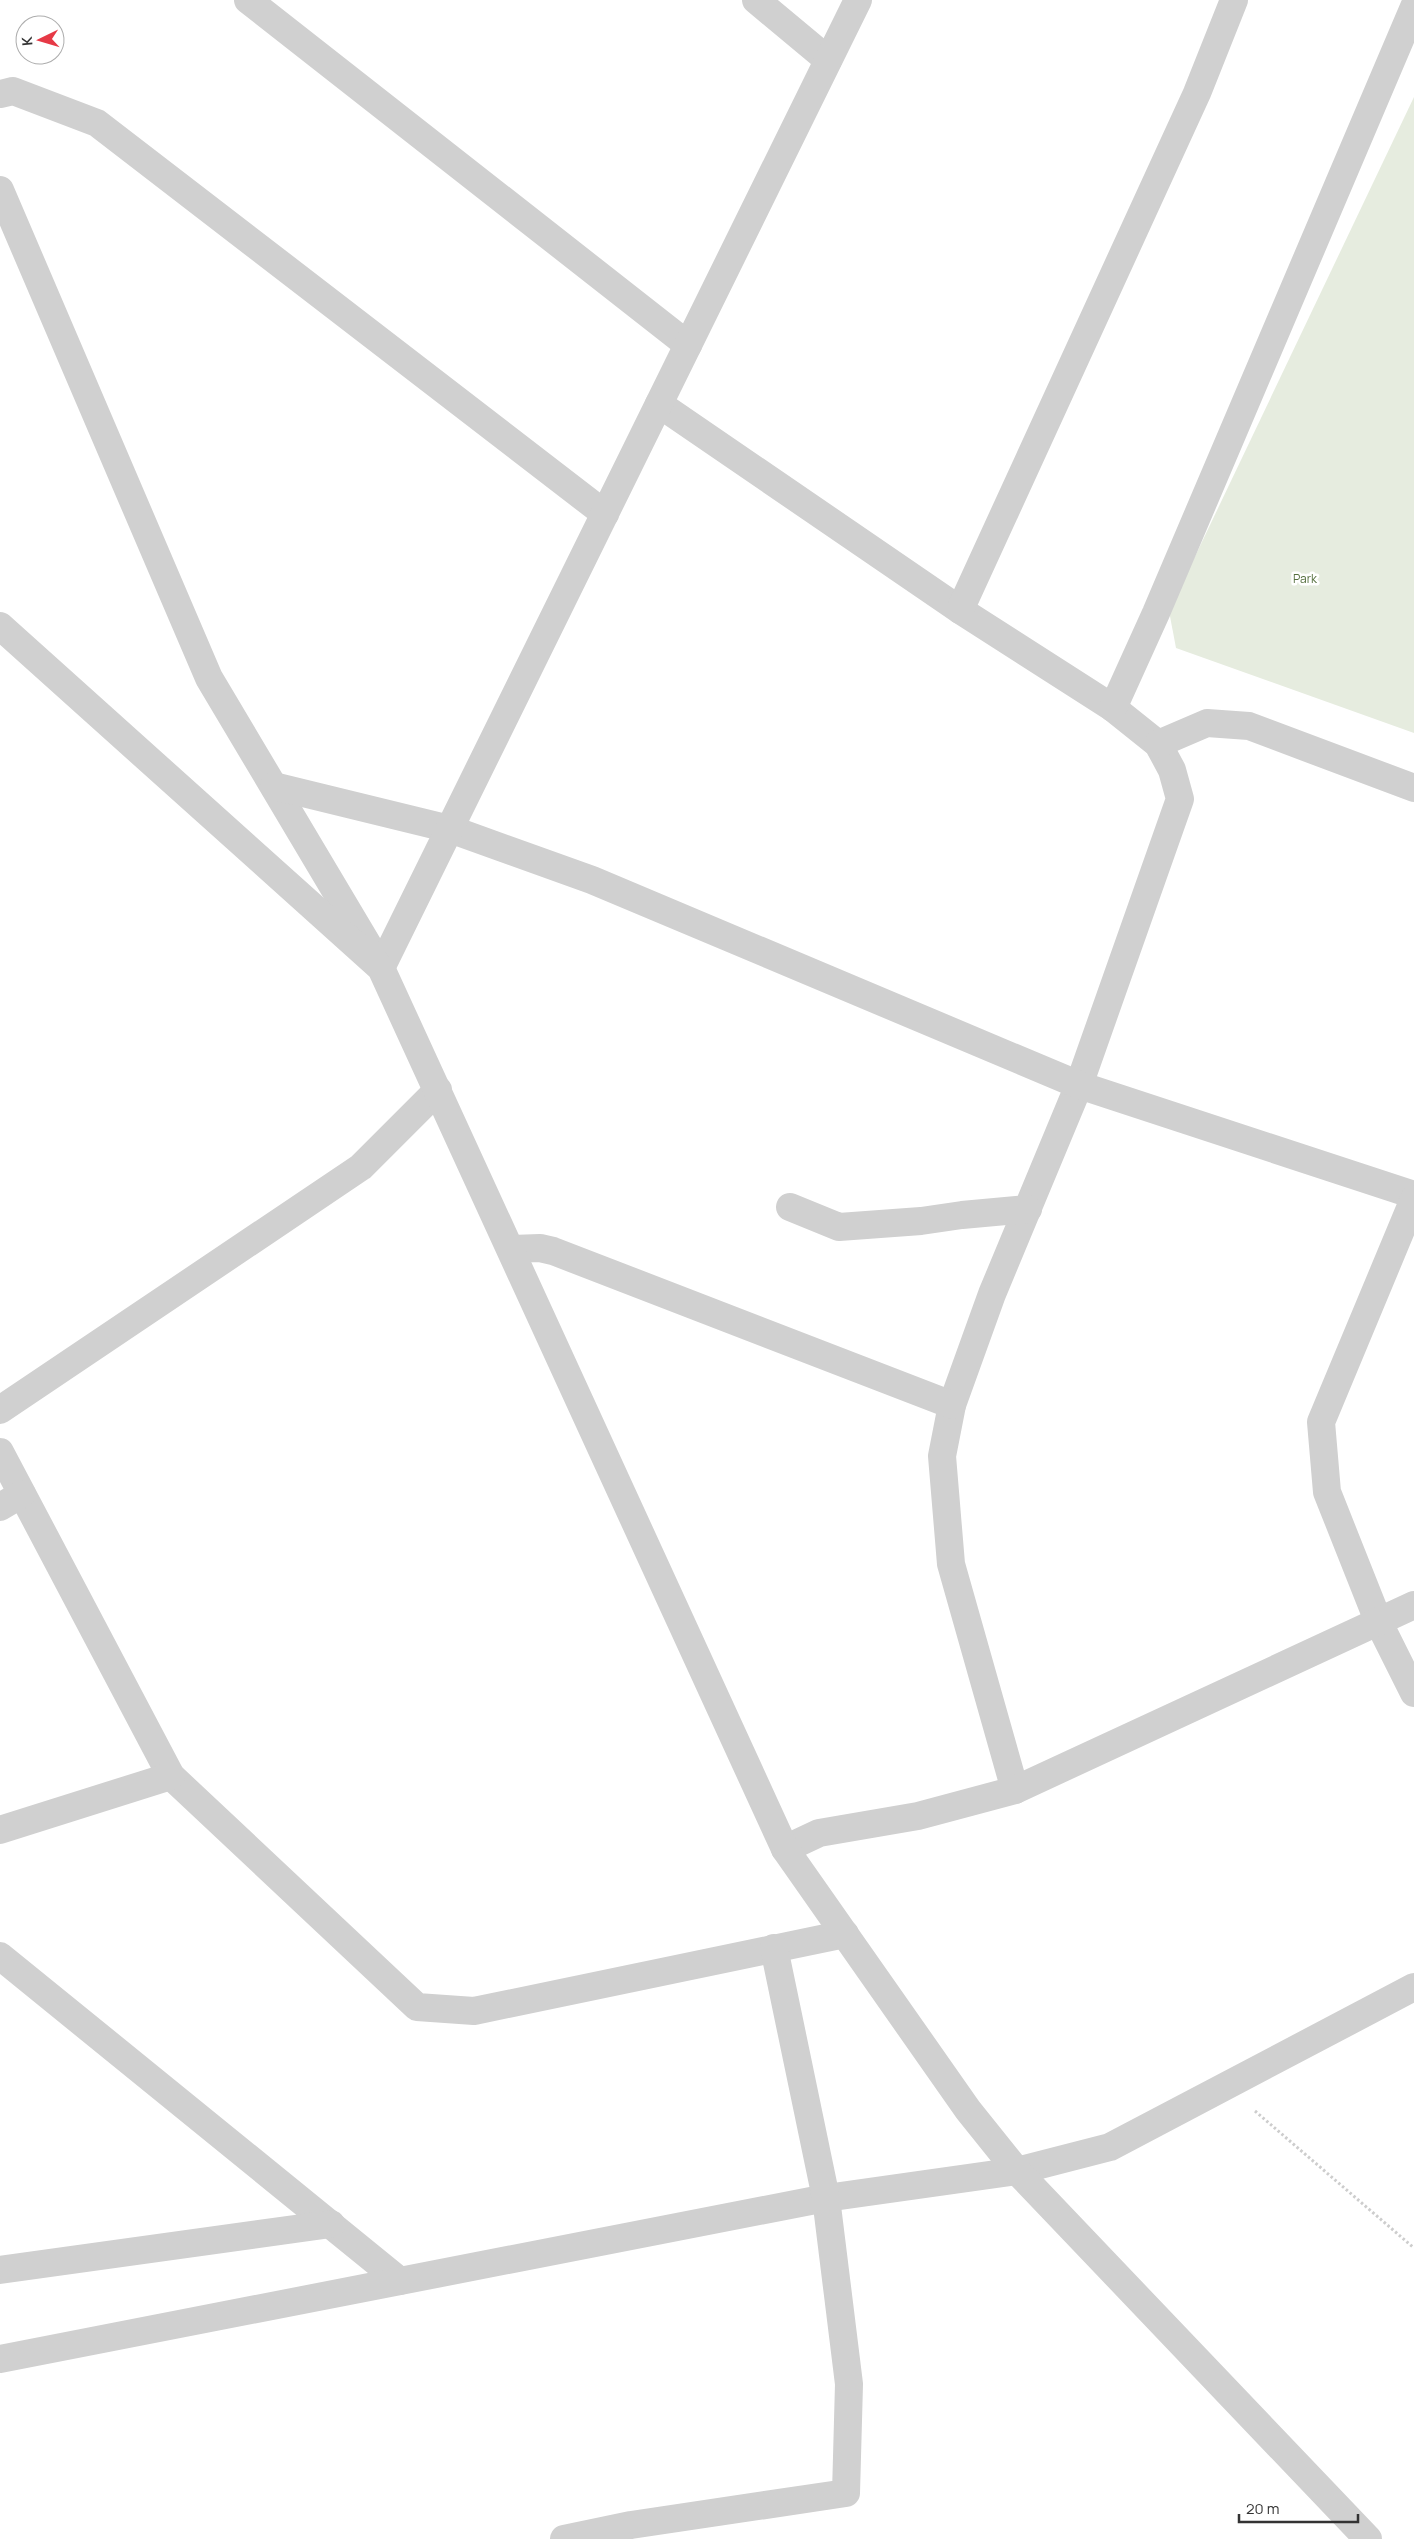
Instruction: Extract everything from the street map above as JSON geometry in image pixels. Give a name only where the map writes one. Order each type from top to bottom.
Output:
[{"type":"street","points":[[248,0],[688,345]]},
{"type":"street","points":[[756,0],[828,60]]},
{"type":"street","points":[[382,968],[858,0]]},
{"type":"street","points":[[960,610],[1197,93],[1234,0]]},
{"type":"street","points":[[1113,708],[1160,604],[1414,7]]},
{"type":"street","points":[[0,94],[13,91],[97,123],[605,514]]},
{"type":"street","points":[[0,190],[209,678],[382,968],[785,1848],[968,2110],[1017,2171],[1368,2539]]},
{"type":"street","points":[[659,404],[960,610],[1113,708],[1158,744],[1172,770],[1180,799],[1079,1085],[992,1294],[952,1406],[942,1456],[951,1564],[1015,1790]]},
{"type":"street","points":[[0,626],[382,968]]},
{"type":"street","points":[[1158,744],[1207,723],[1249,726],[1414,788]]},
{"type":"street","points":[[274,786],[450,829],[592,880],[1079,1085],[1414,1195]]},
{"type":"street","points":[[0,1410],[360,1167],[438,1090]]},
{"type":"street","points":[[1414,1199],[1321,1422],[1327,1492],[1379,1623],[1414,1693]]},
{"type":"street","points":[[790,1207],[839,1227],[921,1221],[962,1214],[1028,1209]]},
{"type":"street","points":[[512,1249],[540,1248],[553,1251],[952,1406]]},
{"type":"street","points":[[0,1452],[11,1501],[171,1776],[417,2007],[474,2011],[845,1934]]},
{"type":"street","points":[[785,1848],[819,1833],[918,1816],[1015,1790],[1414,1606]]},
{"type":"street","points":[[0,1830],[171,1776]]},
{"type":"street","points":[[564,2539],[631,2525],[846,2492],[849,2384],[826,2198],[774,1948]]},
{"type":"street","points":[[0,1956],[400,2281]]},
{"type":"street","points":[[0,2358],[826,2198],[1017,2171],[1110,2146],[1414,1987]]},
{"type":"street","points":[[0,2270],[331,2224]]},
{"type":"path","points":[[1226,2086],[1414,2248]]},
{"type":"green space","name":"Park","points":[[1414,97],[1414,733],[1176,648],[1169,611]]}]
